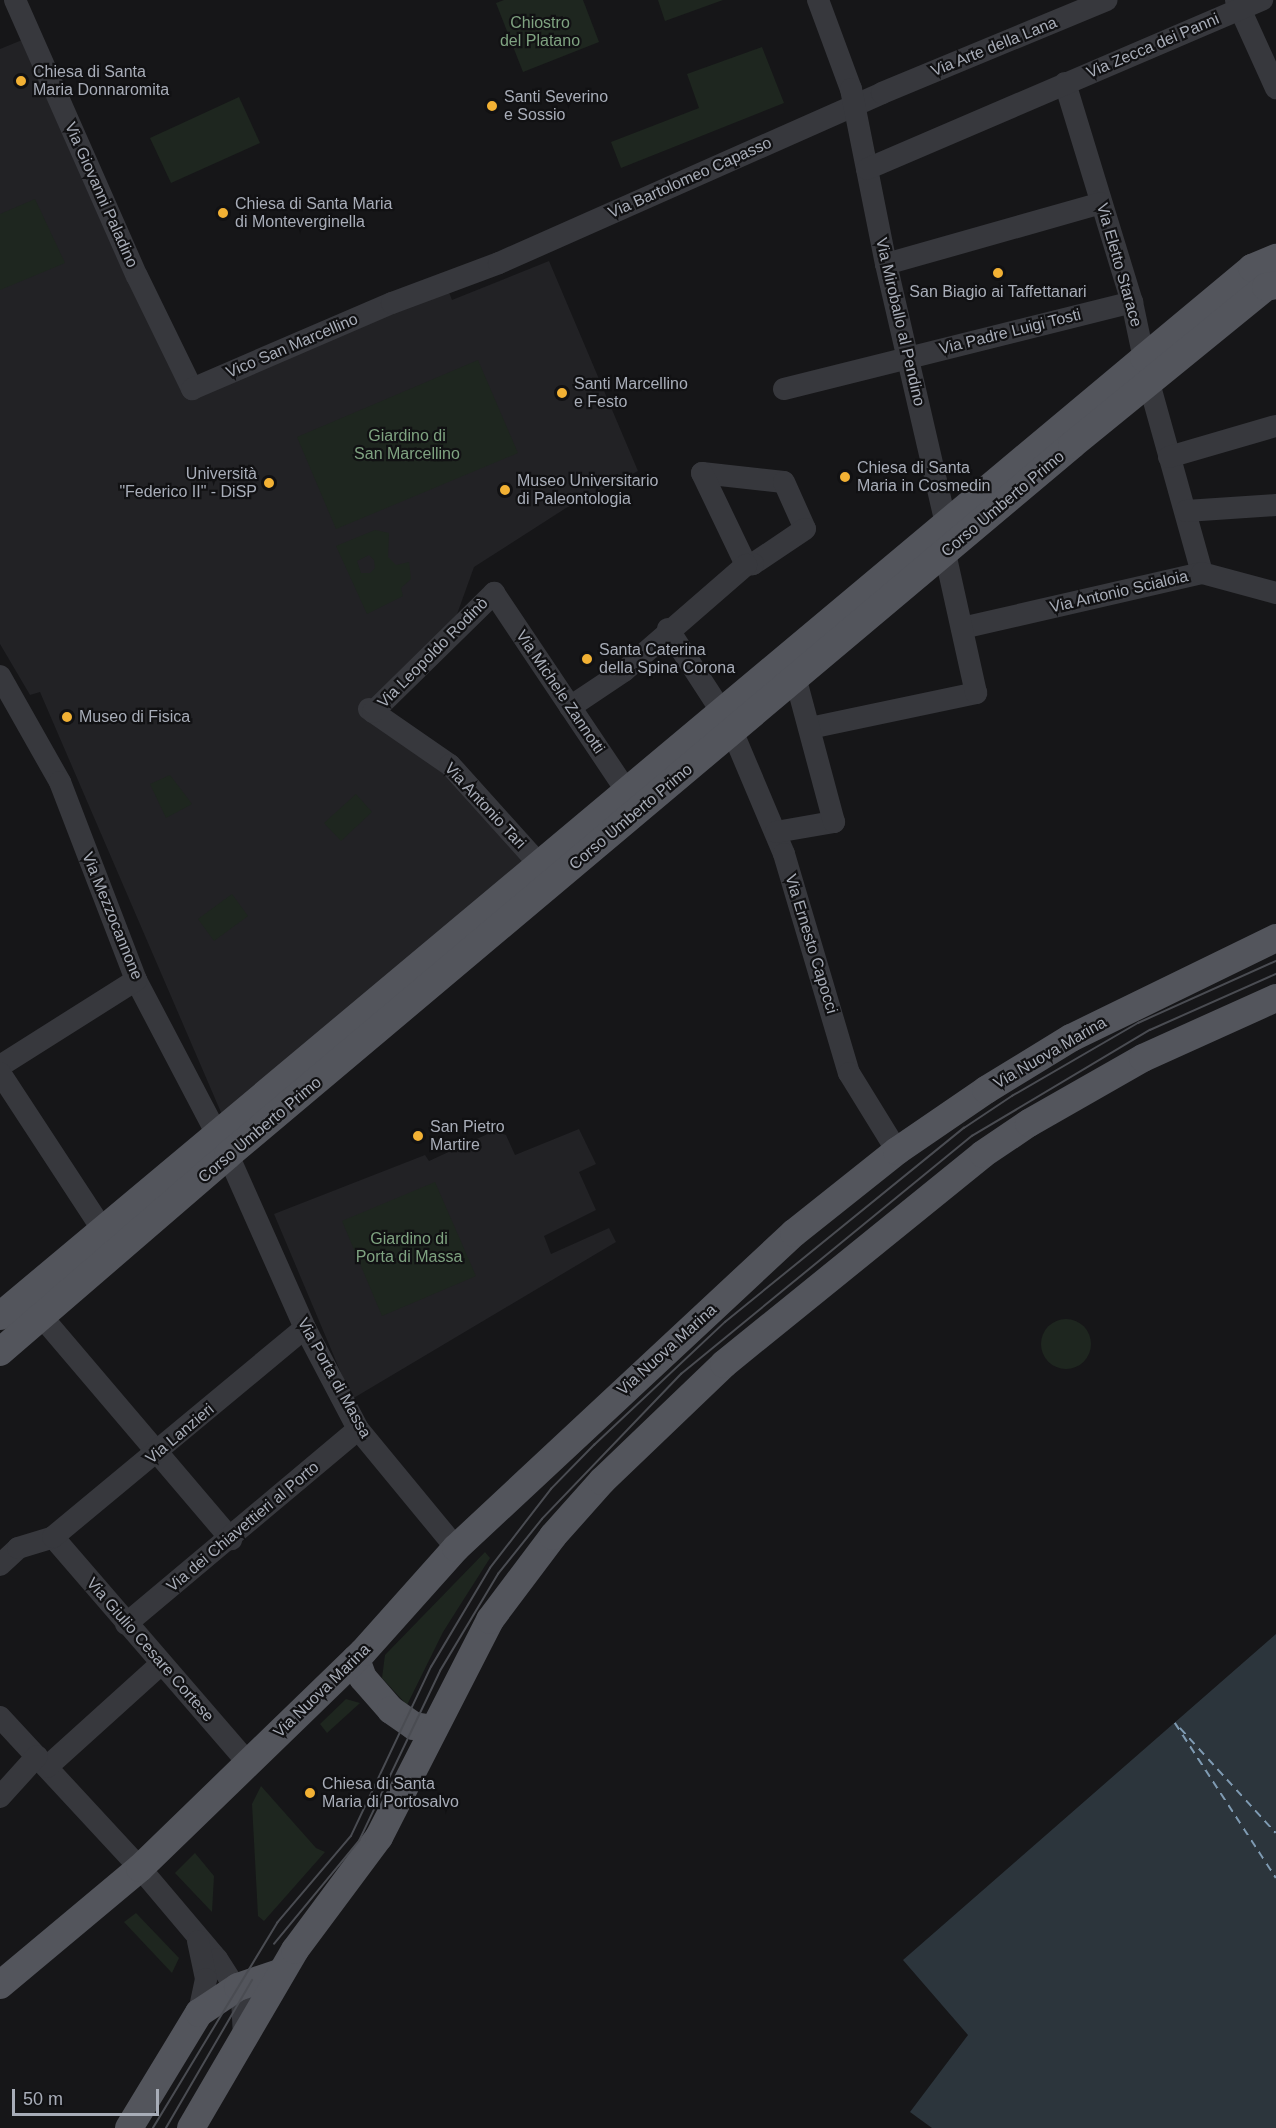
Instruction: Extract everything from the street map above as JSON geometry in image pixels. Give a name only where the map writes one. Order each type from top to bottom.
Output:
[{"type":"main road","name":"Corso Umberto Primo","points":[[0,1316],[102,1229],[222,1145],[727,723],[946,523],[1268,275]]},
{"type":"main road","name":"Corso Umberto Primo","points":[[0,1352],[42,1317],[222,1145],[540,865],[627,792],[727,723],[796,680],[945,553],[1146,370]]},
{"type":"main road","name":"Via Nuova Marina","points":[[0,1985],[140,1868],[356,1659],[456,1548],[794,1233],[897,1151],[1071,1038],[1276,938]]},
{"type":"main road","points":[[191,2128],[282,1972],[311,1928],[366,1860],[490,1620],[547,1544],[633,1450],[724,1364],[941,1186],[1020,1129],[1143,1058],[1276,998]]},
{"type":"main road","points":[[356,1659],[363,1678],[391,1710],[414,1726],[434,1729]]},
{"type":"main road","points":[[129,2128],[199,2013],[238,1988],[282,1972]]},
{"type":"street","name":"Via Giovanni Paladino","points":[[15,0],[137,276],[192,389]]},
{"type":"street","name":"Via Miroballo al Pendino","points":[[818,0],[851,89],[848,117],[867,169],[886,264],[946,523]]},
{"type":"street","name":"Via Arte della Lana","points":[[882,93],[1107,0]]},
{"type":"street","name":"Via Zecca dei Panni","points":[[867,169],[998,114],[1238,5],[1262,0]]},
{"type":"street","points":[[1238,5],[1276,88]]},
{"type":"street","name":"Via Eletto Starace","points":[[1065,83],[1132,302],[1146,370],[1202,573]]},
{"type":"street","name":"Via Bartolomeo Capasso","points":[[392,303],[499,263],[848,117],[882,93]]},
{"type":"street","points":[[886,264],[1101,203]]},
{"type":"street","name":"Via Padre Luigi Tosti","points":[[783,389],[1132,302]]},
{"type":"street","name":"Vico San Marcellino","points":[[192,389],[392,303]]},
{"type":"street","points":[[1169,457],[1276,426]]},
{"type":"street","points":[[570,708],[624,671],[668,629],[746,565],[753,564],[805,529],[784,482],[702,473],[746,565]]},
{"type":"street","points":[[1186,511],[1276,505]]},
{"type":"street","points":[[810,728],[976,693],[945,553]]},
{"type":"street","name":"Via Antonio Scialoia","points":[[962,628],[1202,573],[1276,593]]},
{"type":"street","name":"Via Michele Zannotti","points":[[494,593],[627,792]]},
{"type":"street","name":"Via Leopoldo Rodinò","points":[[371,711],[494,593]]},
{"type":"street","name":"Via Ernesto Capocci","points":[[668,629],[727,723],[776,832],[849,1073],[897,1151]]},
{"type":"street","name":"Via Mezzocannone","points":[[0,676],[60,783],[136,980],[222,1145],[257,1221]]},
{"type":"street","points":[[776,832],[834,822],[796,680]]},
{"type":"street","name":"Via Antonio Tari","points":[[371,711],[450,765],[540,865]]},
{"type":"street","points":[[0,1066],[136,980]]},
{"type":"street","points":[[0,1073],[102,1229]]},
{"type":"street","name":"Via Porta di Massa","points":[[257,1221],[305,1328],[358,1429],[456,1548]]},
{"type":"street","points":[[42,1317],[231,1539]]},
{"type":"street","name":"Via Lanzieri","points":[[53,1537],[305,1328]]},
{"type":"street","name":"Via dei Chiavettieri al Porto","points":[[126,1624],[231,1539],[358,1429]]},
{"type":"street","points":[[0,1565],[18,1548],[53,1537]]},
{"type":"street","name":"Via Giulio Cesare Cortese","points":[[53,1537],[248,1763]]},
{"type":"street","points":[[0,1797],[161,1664]]},
{"type":"street","points":[[0,1717],[140,1868],[238,1988],[244,2011],[244,2039]]},
{"type":"street","points":[[196,1935],[206,1979],[199,2013]]},
{"type":"shaded area","points":[[27,38],[191,393],[447,287],[452,300],[549,261],[638,471],[566,508],[474,567],[456,617],[360,712],[459,785],[526,861],[223,1117],[40,692],[30,695],[0,644],[0,49]]},
{"type":"shaded area","points":[[579,1129],[596,1164],[579,1172],[596,1210],[544,1236],[551,1254],[609,1228],[616,1242],[352,1399],[274,1214],[425,1155],[429,1161],[494,1131],[506,1135],[515,1155]]},
{"type":"shaded area","points":[[1276,1634],[1276,2128],[932,2128],[910,2112],[968,2035],[903,1960]]},
{"type":"green space","name":"Chiostro del Platano","points":[[504,0],[583,0],[599,42],[523,72],[496,3]]},
{"type":"green space","points":[[658,0],[723,0],[665,21]]},
{"type":"green space","points":[[762,47],[784,103],[621,168],[611,142],[699,108],[687,74]]},
{"type":"green space","points":[[239,97],[260,143],[171,183],[150,138]]},
{"type":"green space","points":[[35,199],[65,263],[0,290],[0,214]]},
{"type":"green space","name":"Giardino di San Marcellino","points":[[478,360],[518,453],[336,529],[297,437]]},
{"type":"green space","points":[[375,530],[389,533],[388,557],[396,565],[409,562],[411,579],[401,588],[403,596],[367,614],[336,546]],"holes":[[[369,555],[374,560],[375,568],[370,573],[361,573],[357,561]]]},
{"type":"green space","points":[[170,775],[192,804],[166,818],[150,784]]},
{"type":"green space","points":[[356,794],[372,812],[341,841],[324,823]]},
{"type":"green space","points":[[232,894],[248,916],[214,941],[198,919]]},
{"type":"green space","name":"Giardino di Porta di Massa","points":[[435,1182],[476,1276],[382,1316],[342,1221]]},
{"type":"green space","points":[[1071,1319],[1084,1326],[1090,1334],[1090,1354],[1084,1362],[1076,1368],[1061,1369],[1048,1362],[1042,1354],[1041,1339],[1048,1326],[1056,1320]]},
{"type":"green space","points":[[485,1552],[490,1558],[443,1632],[407,1705],[382,1678],[385,1655]]},
{"type":"green space","points":[[346,1699],[360,1703],[327,1733],[320,1724]]},
{"type":"green space","points":[[261,1786],[316,1848],[325,1852],[264,1921],[258,1916],[252,1804]]},
{"type":"green space","points":[[195,1853],[214,1876],[212,1912],[175,1873]]},
{"type":"green space","points":[[136,1913],[179,1958],[172,1973],[124,1922]]},
{"type":"ferry route","points":[[1175,1723],[1276,1878]]},
{"type":"ferry route","points":[[1180,1728],[1276,1833]]},
{"type":"tram line","points":[[153,2128],[277,1923],[351,1836],[431,1667],[490,1568],[551,1489],[594,1445],[725,1322],[964,1128],[1012,1096],[1138,1023],[1276,961]]},
{"type":"tram line","points":[[274,1944],[359,1841],[440,1671],[498,1574],[542,1519],[681,1374],[972,1136],[1150,1030],[1276,974]]},
{"type":"tram line","points":[[166,2128],[252,1980]]},
{"type":"place","name":"Chiesa di Santa Maria Donnaromita","points":[[21,81]]},
{"type":"place","name":"Santi Severino e Sossio","points":[[492,106]]},
{"type":"place","name":"Chiesa di Santa Maria di Monteverginella","points":[[223,213]]},
{"type":"place","name":"San Biagio ai Taffettanari","points":[[998,273]]},
{"type":"place","name":"Santi Marcellino e Festo","points":[[562,393]]},
{"type":"place","name":"Chiesa di Santa Maria in Cosmedin","points":[[845,477]]},
{"type":"place","name":"Università \"Federico II\" - DiSP","points":[[269,483]]},
{"type":"place","name":"Museo Universitario di Paleontologia","points":[[505,490]]},
{"type":"place","name":"Santa Caterina della Spina Corona","points":[[587,659]]},
{"type":"place","name":"Museo di Fisica","points":[[67,717]]},
{"type":"place","name":"San Pietro Martire","points":[[418,1136]]},
{"type":"place","name":"Chiesa di Santa Maria di Portosalvo","points":[[310,1793]]}]
